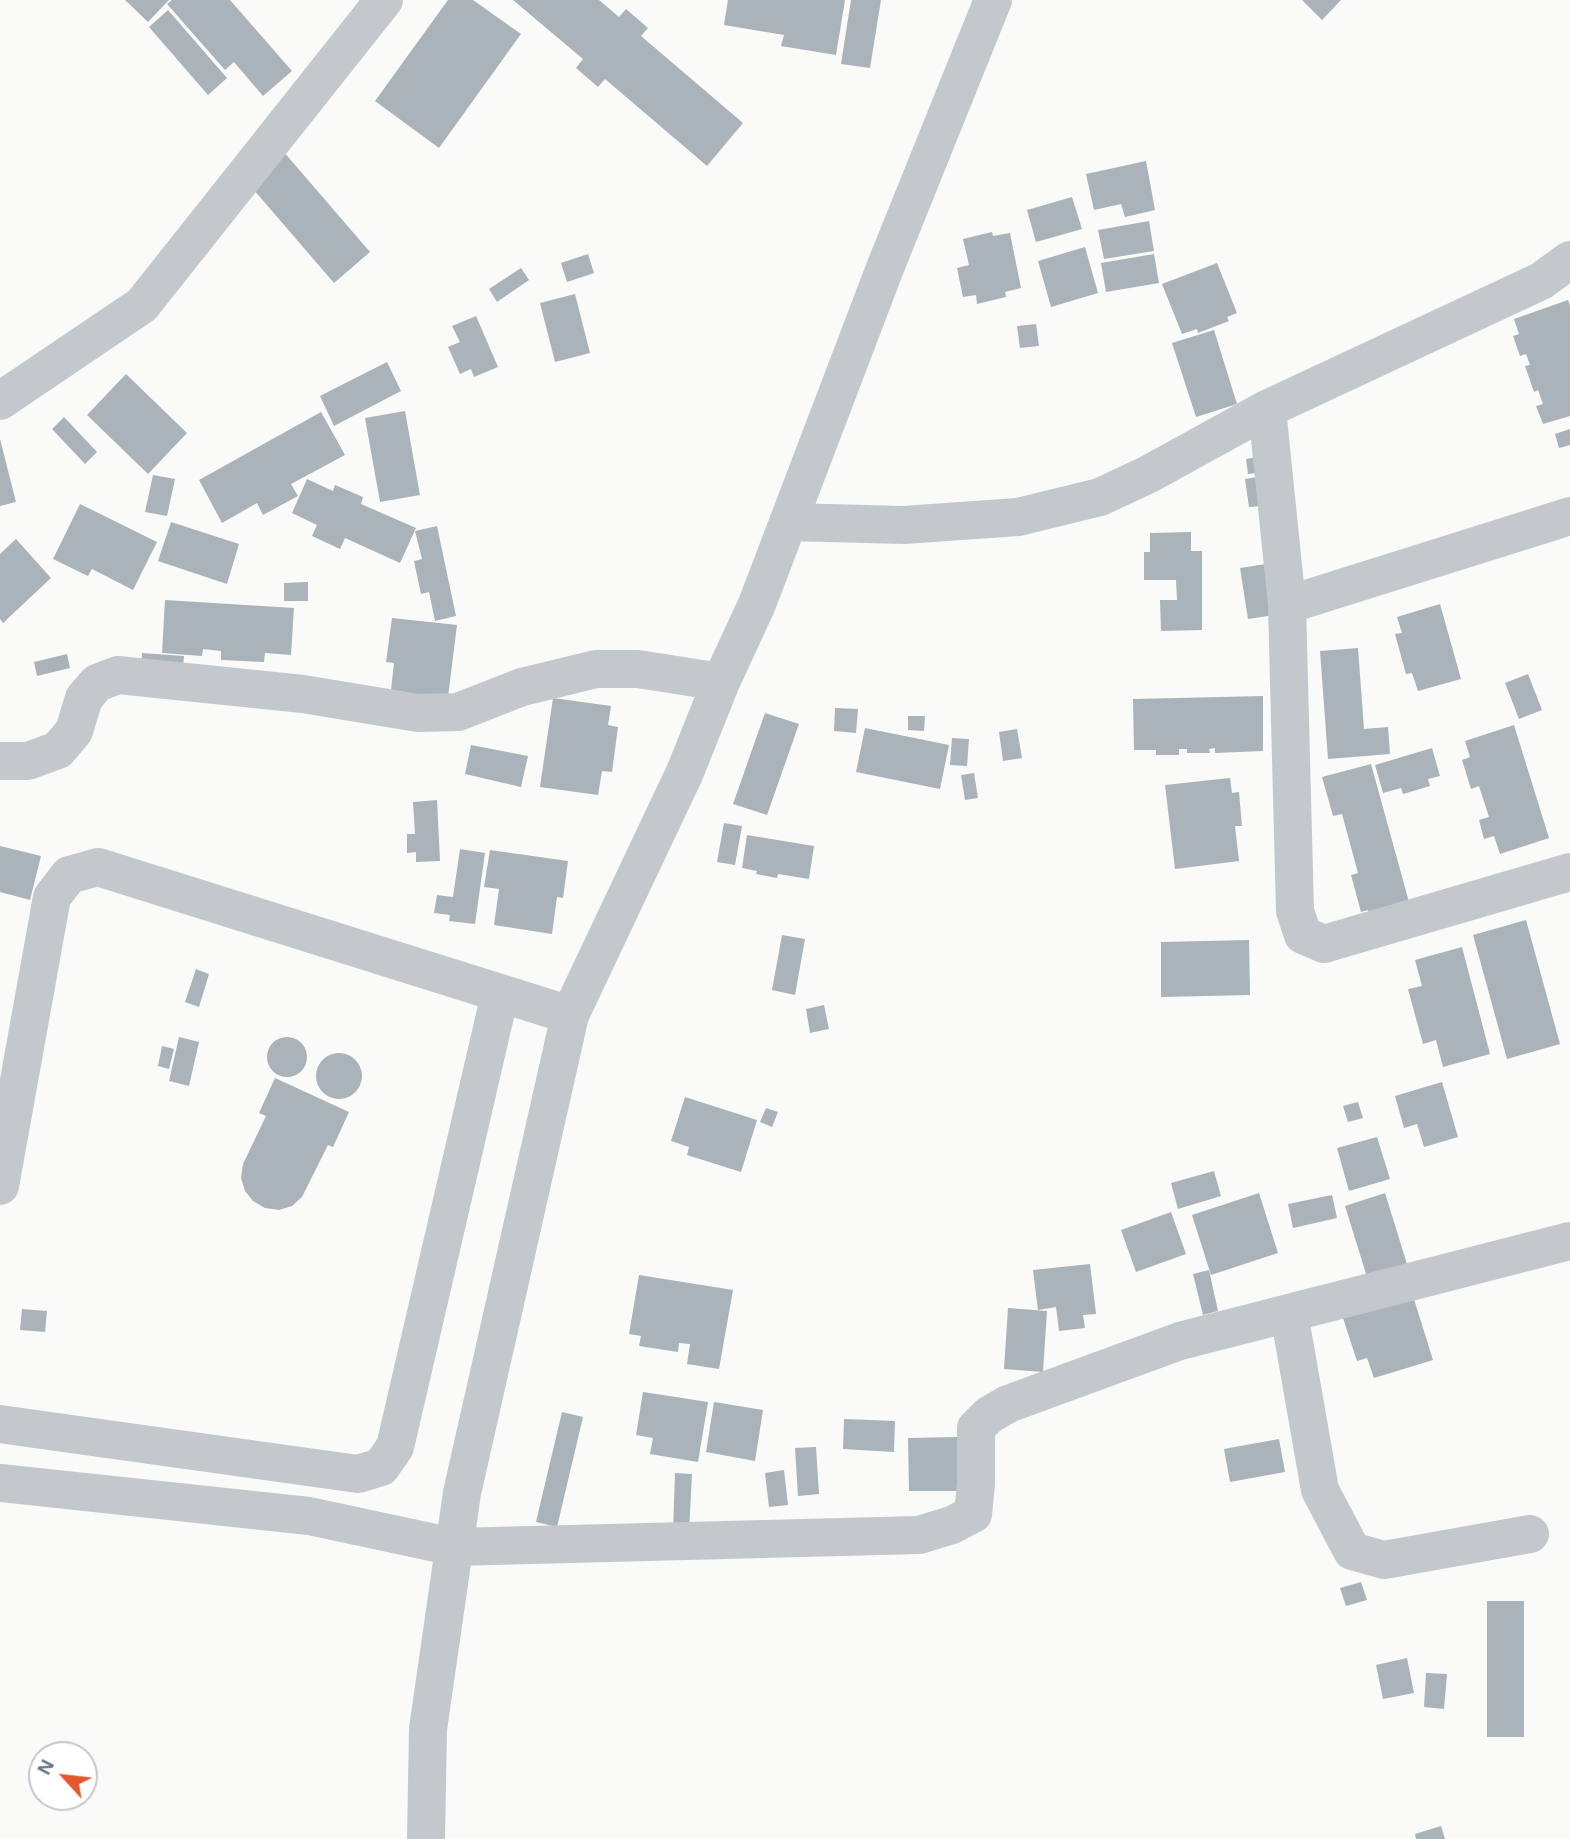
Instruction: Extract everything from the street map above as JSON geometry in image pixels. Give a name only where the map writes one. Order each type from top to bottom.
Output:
[{"type":"street","points":[[0,401],[142,305],[384,0]]},
{"type":"street","points":[[426,1839],[428,1728],[462,1493],[570,1015],[685,772],[721,682],[757,604],[885,268],[993,0]]},
{"type":"street","points":[[788,522],[904,525],[1018,517],[1100,497],[1149,474],[1268,409],[1541,281],[1570,260]]},
{"type":"street","points":[[1268,409],[1287,605],[1295,911],[1303,935],[1324,944],[1570,872]]},
{"type":"street","points":[[1287,605],[1570,516]]},
{"type":"street","points":[[0,761],[28,761],[58,750],[74,732],[85,698],[97,683],[118,675],[303,694],[418,713],[458,712],[522,687],[596,669],[638,670],[721,682]]},
{"type":"street","points":[[0,1186],[52,897],[69,876],[98,867],[570,1015]]},
{"type":"street","points":[[0,1424],[358,1474],[381,1467],[395,1447],[500,994]]},
{"type":"street","points":[[0,1483],[309,1517],[454,1547],[919,1535],[952,1525],[973,1514],[976,1428],[989,1415],[1008,1404],[1180,1341],[1570,1241]]},
{"type":"street","points":[[1289,1312],[1320,1490],[1352,1551],[1384,1560],[1530,1534]]},
{"type":"building","points":[[125,0],[169,0],[148,22]]},
{"type":"building","points":[[172,0],[230,0],[292,71],[263,96],[234,62],[225,70],[167,4]]},
{"type":"building","points":[[448,0],[473,0],[521,34],[439,148],[375,101]]},
{"type":"building","points":[[513,0],[599,0],[619,17],[626,9],[648,28],[641,36],[743,123],[707,166],[605,79],[598,87],[576,68],[583,59]]},
{"type":"building","points":[[728,0],[845,0],[836,55],[781,46],[784,35],[724,25]]},
{"type":"building","points":[[851,0],[881,0],[870,68],[841,64]]},
{"type":"building","points":[[1302,0],[1341,0],[1322,20]]},
{"type":"building","points":[[168,10],[227,78],[208,95],[149,27]]},
{"type":"building","points":[[283,151],[370,252],[334,283],[247,182]]},
{"type":"building","points":[[1146,161],[1155,210],[1125,217],[1121,204],[1094,210],[1086,174]]},
{"type":"building","points":[[1072,197],[1082,229],[1036,242],[1027,210]]},
{"type":"building","points":[[1149,221],[1154,251],[1104,259],[1098,230]]},
{"type":"building","points":[[992,232],[993,236],[1010,233],[1021,288],[1005,292],[1006,297],[977,304],[976,295],[963,297],[957,268],[969,265],[963,239]]},
{"type":"building","points":[[1085,247],[1098,293],[1051,307],[1038,261]]},
{"type":"building","points":[[588,254],[594,273],[567,282],[561,263]]},
{"type":"building","points":[[1154,254],[1159,283],[1106,292],[1101,263]]},
{"type":"building","points":[[1217,263],[1237,313],[1227,317],[1229,321],[1198,333],[1197,329],[1182,334],[1162,284]]},
{"type":"building","points":[[521,268],[529,280],[497,302],[489,289]]},
{"type":"building","points":[[575,294],[590,353],[555,362],[540,303]]},
{"type":"building","points":[[1568,300],[1570,416],[1543,424],[1536,406],[1543,404],[1538,390],[1534,392],[1525,366],[1530,365],[1526,354],[1520,356],[1513,336],[1519,334],[1514,319]]},
{"type":"building","points":[[476,316],[498,367],[474,377],[471,369],[460,374],[448,347],[460,342],[452,326]]},
{"type":"building","points":[[1036,324],[1039,346],[1020,348],[1017,326]]},
{"type":"building","points":[[1214,330],[1237,404],[1196,417],[1172,343]]},
{"type":"building","points":[[387,362],[401,391],[334,426],[320,396]]},
{"type":"building","points":[[126,374],[187,433],[148,474],[87,415]]},
{"type":"building","points":[[405,411],[420,495],[380,502],[365,418]]},
{"type":"building","points":[[321,412],[345,455],[291,484],[298,496],[263,515],[257,503],[222,523],[199,480]]},
{"type":"building","points":[[64,417],[97,452],[85,464],[52,429]]},
{"type":"building","points":[[1570,429],[1570,445],[1559,448],[1555,434]]},
{"type":"building","points":[[0,439],[16,502],[0,506]]},
{"type":"building","points":[[1257,457],[1258,473],[1248,474],[1246,459]]},
{"type":"building","points":[[153,475],[175,479],[167,516],[145,512]]},
{"type":"building","points":[[1258,477],[1262,506],[1249,507],[1245,479]]},
{"type":"building","points":[[307,479],[333,491],[335,485],[363,497],[361,504],[416,528],[400,563],[345,538],[340,549],[312,536],[317,525],[292,513]]},
{"type":"building","points":[[80,504],[157,542],[133,590],[92,569],[88,576],[53,559]]},
{"type":"building","points":[[171,522],[239,544],[227,584],[158,561]]},
{"type":"building","points":[[437,526],[456,616],[435,621],[429,592],[421,594],[414,561],[422,559],[415,531]]},
{"type":"building","points":[[1191,532],[1191,551],[1202,551],[1202,630],[1161,631],[1160,600],[1177,600],[1176,580],[1144,580],[1144,552],[1150,552],[1150,533]]},
{"type":"building","points":[[16,539],[51,578],[3,623],[0,619],[0,554]]},
{"type":"building","points":[[1266,564],[1274,615],[1248,619],[1240,568]]},
{"type":"building","points":[[308,582],[308,601],[284,601],[284,583]]},
{"type":"building","points":[[165,600],[294,608],[291,655],[265,653],[264,662],[221,660],[221,651],[203,649],[202,656],[162,653]]},
{"type":"building","points":[[1440,604],[1461,679],[1418,691],[1412,673],[1406,674],[1395,634],[1402,633],[1397,617]]},
{"type":"building","points":[[392,618],[457,625],[447,705],[390,699],[394,663],[386,662]]},
{"type":"building","points":[[1358,648],[1364,729],[1388,727],[1390,754],[1328,759],[1320,651]]},
{"type":"building","points":[[142,653],[184,656],[182,677],[141,675]]},
{"type":"building","points":[[67,654],[70,668],[37,676],[34,662]]},
{"type":"building","points":[[1528,674],[1542,710],[1519,719],[1505,683]]},
{"type":"building","points":[[1263,696],[1263,751],[1215,753],[1215,748],[1209,749],[1210,753],[1187,753],[1187,749],[1179,749],[1179,755],[1156,755],[1156,750],[1134,750],[1133,699]]},
{"type":"building","points":[[553,698],[611,706],[608,725],[618,727],[612,772],[602,771],[598,795],[540,787]]},
{"type":"building","points":[[835,708],[858,709],[856,733],[834,731]]},
{"type":"building","points":[[765,713],[799,724],[767,815],[733,804]]},
{"type":"building","points":[[908,716],[925,716],[924,731],[908,730]]},
{"type":"building","points":[[1514,725],[1549,838],[1500,854],[1494,836],[1484,839],[1479,820],[1489,817],[1479,786],[1471,789],[1462,760],[1470,757],[1465,741]]},
{"type":"building","points":[[865,728],[949,745],[940,789],[856,772]]},
{"type":"building","points":[[1017,729],[1022,758],[1003,761],[999,732]]},
{"type":"building","points":[[952,738],[969,739],[967,766],[950,765]]},
{"type":"building","points":[[471,745],[528,756],[521,787],[465,774]]},
{"type":"building","points":[[1432,748],[1440,776],[1428,779],[1430,786],[1403,794],[1401,788],[1383,793],[1375,765]]},
{"type":"building","points":[[1371,764],[1409,902],[1369,913],[1368,910],[1361,912],[1351,875],[1358,873],[1342,814],[1333,816],[1322,777]]},
{"type":"building","points":[[974,773],[978,798],[965,800],[961,775]]},
{"type":"building","points":[[1230,778],[1232,793],[1239,792],[1242,826],[1235,826],[1239,861],[1175,869],[1165,785]]},
{"type":"building","points":[[437,800],[440,861],[416,862],[416,852],[407,853],[407,834],[415,834],[413,802]]},
{"type":"building","points":[[724,823],[742,826],[735,865],[717,862]]},
{"type":"building","points":[[747,835],[814,846],[809,879],[778,874],[777,878],[742,868]]},
{"type":"building","points":[[0,846],[41,856],[30,900],[0,892]]},
{"type":"building","points":[[460,849],[485,853],[475,924],[449,921],[450,915],[434,913],[437,895],[453,897]]},
{"type":"building","points":[[490,850],[568,861],[563,898],[557,897],[552,934],[494,925],[499,889],[484,887]]},
{"type":"building","points":[[1526,920],[1560,1044],[1507,1059],[1473,935]]},
{"type":"building","points":[[782,935],[805,939],[795,995],[772,990]]},
{"type":"building","points":[[1249,940],[1250,995],[1161,997],[1161,942]]},
{"type":"building","points":[[1462,947],[1490,1054],[1443,1067],[1436,1040],[1423,1044],[1408,989],[1422,986],[1415,960]]},
{"type":"building","points":[[196,969],[209,974],[199,1007],[185,1002]]},
{"type":"building","points":[[824,1005],[829,1029],[810,1033],[806,1009]]},
{"type":"building","points":[[179,1037],[199,1042],[189,1086],[169,1081]]},
{"type":"building","points":[[287,1037],[295,1038],[301,1043],[306,1049],[306,1065],[301,1071],[295,1076],[287,1077],[279,1076],[273,1071],[268,1065],[267,1057],[268,1049],[273,1043],[279,1038]]},
{"type":"building","points":[[162,1046],[174,1049],[169,1069],[158,1066]]},
{"type":"building","points":[[339,1053],[355,1060],[362,1076],[355,1092],[339,1099],[323,1092],[316,1076],[323,1060]]},
{"type":"building","points":[[275,1078],[349,1112],[333,1147],[328,1145],[302,1197],[292,1206],[279,1210],[265,1208],[253,1201],[245,1191],[241,1178],[243,1164],[266,1116],[259,1113]]},
{"type":"building","points":[[1442,1082],[1458,1137],[1424,1147],[1417,1124],[1404,1128],[1395,1096]]},
{"type":"building","points":[[685,1097],[757,1120],[741,1172],[687,1155],[689,1147],[671,1141]]},
{"type":"building","points":[[1358,1102],[1363,1118],[1348,1122],[1343,1106]]},
{"type":"building","points":[[766,1108],[778,1112],[772,1127],[760,1122]]},
{"type":"building","points":[[1377,1137],[1390,1179],[1349,1191],[1337,1148]]},
{"type":"building","points":[[1214,1171],[1221,1196],[1178,1209],[1171,1183]]},
{"type":"building","points":[[1259,1193],[1278,1253],[1211,1275],[1192,1215]]},
{"type":"building","points":[[1385,1193],[1407,1264],[1367,1277],[1345,1206]]},
{"type":"building","points":[[1332,1195],[1337,1218],[1293,1228],[1288,1204]]},
{"type":"building","points":[[1171,1212],[1186,1254],[1136,1272],[1121,1230]]},
{"type":"building","points":[[1090,1264],[1096,1314],[1083,1315],[1085,1328],[1059,1331],[1056,1307],[1038,1310],[1033,1270]]},
{"type":"building","points":[[1209,1270],[1218,1311],[1203,1315],[1193,1274]]},
{"type":"building","points":[[639,1275],[733,1290],[719,1369],[687,1364],[690,1344],[679,1343],[678,1352],[639,1346],[641,1336],[629,1334]]},
{"type":"building","points":[[1413,1296],[1433,1360],[1374,1378],[1367,1358],[1357,1361],[1343,1318]]},
{"type":"building","points":[[1008,1308],[1047,1311],[1043,1372],[1004,1369]]},
{"type":"building","points":[[22,1309],[47,1311],[45,1332],[20,1330]]},
{"type":"building","points":[[643,1392],[708,1402],[698,1462],[650,1454],[653,1438],[636,1435]]},
{"type":"building","points":[[714,1402],[763,1410],[755,1461],[706,1452]]},
{"type":"building","points":[[562,1412],[583,1417],[557,1527],[536,1522]]},
{"type":"building","points":[[844,1419],[895,1421],[894,1452],[843,1449]]},
{"type":"building","points":[[957,1437],[957,1491],[909,1491],[908,1438]]},
{"type":"building","points":[[1279,1439],[1285,1472],[1230,1482],[1224,1449]]},
{"type":"building","points":[[816,1447],[819,1494],[798,1496],[795,1448]]},
{"type":"building","points":[[784,1470],[788,1505],[769,1507],[765,1473]]},
{"type":"building","points":[[675,1473],[692,1474],[689,1532],[673,1532]]},
{"type":"building","points":[[1361,1582],[1367,1600],[1346,1606],[1340,1588]]},
{"type":"building","points":[[1487,1601],[1524,1601],[1524,1737],[1487,1737]]},
{"type":"building","points":[[1407,1658],[1414,1693],[1383,1699],[1376,1665]]},
{"type":"building","points":[[1426,1673],[1447,1674],[1444,1709],[1424,1707]]},
{"type":"building","points":[[1441,1826],[1445,1839],[1416,1839],[1415,1834]]}]
